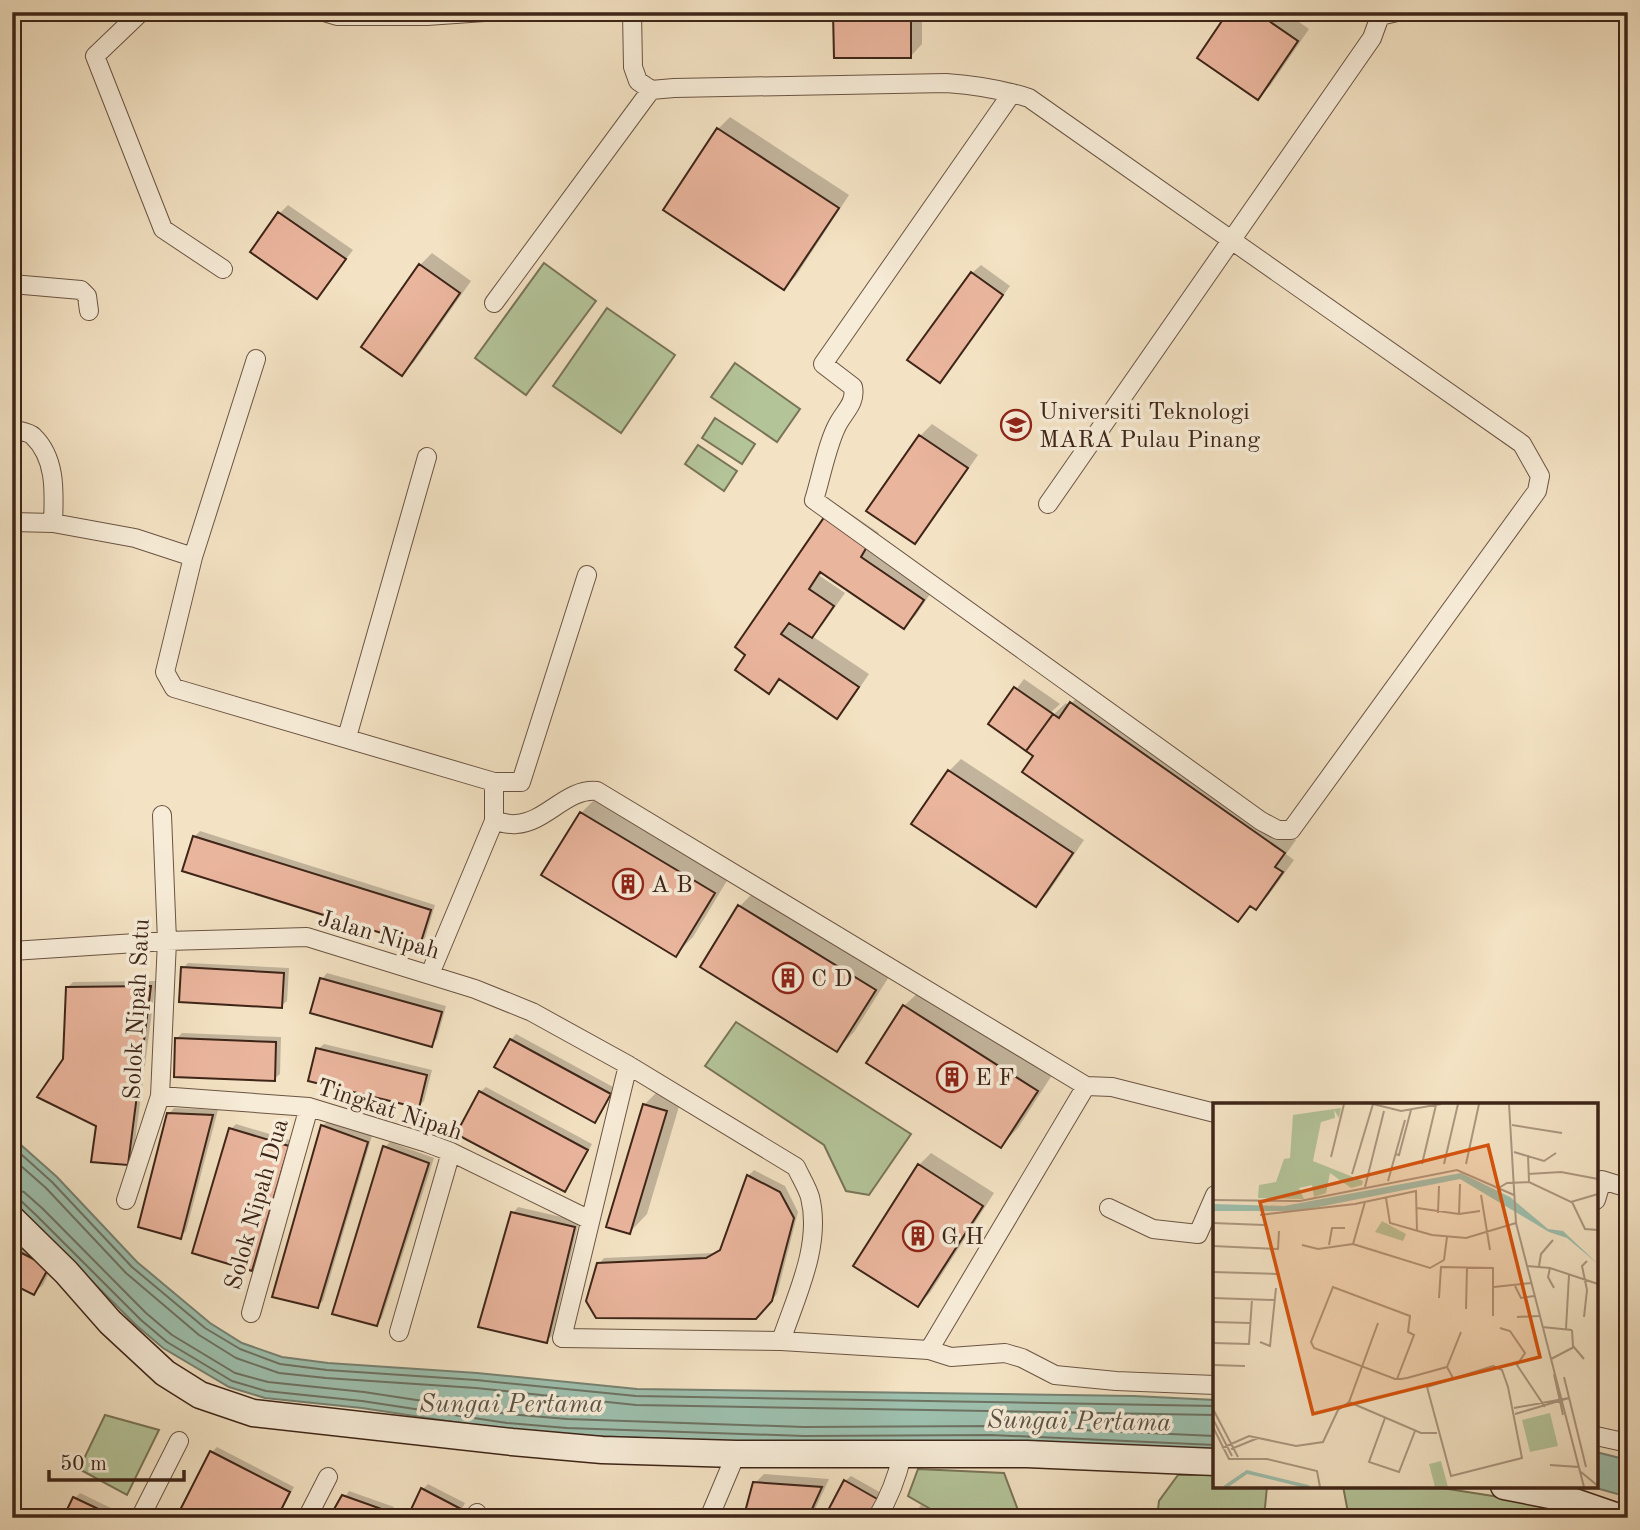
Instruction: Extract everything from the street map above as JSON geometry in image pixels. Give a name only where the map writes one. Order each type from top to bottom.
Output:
[{"type":"street","points":[[141,12],[95,56],[163,229],[223,269]]},
{"type":"street","points":[[324,12],[337,16],[484,12]]},
{"type":"street","points":[[632,12],[633,67],[638,80],[652,90],[946,83],[984,86],[1012,93],[1028,98],[1522,444],[1540,476],[1537,491],[1291,830],[1278,830],[1261,821],[814,500],[837,425],[854,395],[853,387],[823,364],[1012,93]]},
{"type":"street","points":[[1048,504],[1372,38],[1385,14]]},
{"type":"street","points":[[495,303],[652,90]]},
{"type":"street","points":[[12,284],[81,290],[87,296],[89,311]]},
{"type":"street","points":[[256,359],[193,556],[165,672],[174,688],[494,782],[521,782],[587,575]]},
{"type":"street","points":[[12,429],[32,435],[47,457],[55,483],[53,523]]},
{"type":"street","points":[[347,737],[427,457]]},
{"type":"street","points":[[12,522],[53,523],[135,538],[193,556]]},
{"type":"street","points":[[430,974],[494,821],[494,782]]},
{"type":"street","points":[[494,821],[516,824],[535,820],[575,794],[597,790],[1086,1086],[1112,1087],[1213,1112]]},
{"type":"street","name":"Solok Nipah Satu","points":[[126,1200],[160,1096],[167,941],[162,815]]},
{"type":"street","name":"Jalan Nipah","points":[[12,951],[167,941],[307,937],[475,989],[531,1012],[628,1065],[796,1167],[809,1196],[813,1228],[808,1261],[781,1340]]},
{"type":"street","points":[[628,1065],[562,1338],[781,1340],[929,1350],[951,1357],[1005,1353],[1022,1358],[1055,1375],[1116,1381],[1213,1385]]},
{"type":"street","points":[[929,1350],[1086,1086]]},
{"type":"street","name":"Tingkat Nipah","points":[[160,1096],[309,1107],[451,1152],[590,1220]]},
{"type":"street","name":"Solok Nipah Dua","points":[[251,1313],[309,1107]]},
{"type":"street","points":[[399,1332],[451,1152]]},
{"type":"street","points":[[1598,1193],[1602,1181],[1628,1188]]},
{"type":"street","points":[[1109,1208],[1153,1229],[1198,1234],[1213,1200]]},
{"type":"street","points":[[12,1219],[66,1272],[110,1322],[165,1373],[200,1395],[253,1413],[602,1450],[736,1454],[1027,1454],[1213,1462]]},
{"type":"street","points":[[1598,1436],[1628,1443]]},
{"type":"street","points":[[140,1518],[178,1441]]},
{"type":"street","points":[[709,1518],[736,1454]]},
{"type":"street","points":[[877,1518],[892,1489],[902,1455]]},
{"type":"street","points":[[307,1518],[328,1477]]},
{"type":"street","points":[[1514,1488],[1560,1497],[1621,1518]]},
{"type":"shaded area","points":[[544,263],[596,301],[526,395],[475,358]]},
{"type":"shaded area","points":[[607,308],[675,355],[621,433],[553,386]]},
{"type":"shaded area","points":[[735,363],[800,409],[777,442],[711,397]]},
{"type":"shaded area","points":[[715,418],[755,444],[742,464],[702,438]]},
{"type":"shaded area","points":[[698,445],[737,471],[724,491],[685,464]]},
{"type":"shaded area","points":[[736,1022],[911,1134],[869,1195],[846,1191],[824,1145],[705,1066]]},
{"type":"shaded area","points":[[105,1415],[159,1430],[127,1495],[79,1469]]},
{"type":"shaded area","points":[[918,1469],[1004,1473],[1021,1518],[946,1518],[908,1496]]},
{"type":"shaded area","points":[[1178,1475],[1213,1475],[1213,1488],[1267,1488],[1264,1518],[1157,1518],[1159,1501]]},
{"type":"shaded area","points":[[1343,1488],[1442,1488],[1555,1510],[1553,1518],[1349,1518]]},
{"type":"water","name":"Sungai Pertama","points":[[12,1137],[57,1177],[137,1262],[210,1323],[242,1343],[282,1357],[637,1389],[1134,1396],[1213,1400],[1213,1452],[566,1435],[506,1430],[362,1408],[265,1398],[229,1387],[163,1348],[136,1325],[12,1202]]},
{"type":"water","points":[[1598,1452],[1628,1460],[1628,1497],[1596,1488]]},
{"type":"building","points":[[833,12],[911,12],[911,58],[834,58]]},
{"type":"building","points":[[1228,12],[1256,12],[1298,41],[1258,100],[1197,58]]},
{"type":"building","points":[[717,128],[839,208],[784,290],[663,210]]},
{"type":"building","points":[[278,212],[346,259],[317,299],[250,252]]},
{"type":"building","points":[[419,264],[460,293],[402,376],[361,347]]},
{"type":"building","points":[[971,272],[1003,295],[940,383],[907,360]]},
{"type":"building","points":[[919,435],[968,468],[915,544],[866,511]]},
{"type":"building","points":[[825,516],[868,545],[861,557],[924,600],[904,629],[820,572],[809,589],[834,606],[812,638],[789,623],[781,634],[859,687],[837,719],[779,679],[769,694],[735,670],[745,655],[735,647]]},
{"type":"building","points":[[1014,687],[1053,714],[1026,751],[988,724]]},
{"type":"building","points":[[1070,702],[1285,853],[1275,867],[1283,872],[1256,910],[1250,906],[1238,922],[1022,772],[1033,756],[1026,751],[1053,714],[1059,718]]},
{"type":"building","points":[[948,770],[1073,853],[1036,907],[911,824]]},
{"type":"building","name":"A B","points":[[580,812],[715,893],[676,957],[541,875]]},
{"type":"building","points":[[193,836],[431,910],[420,945],[182,871]]},
{"type":"building","name":"C D","points":[[738,905],[876,990],[837,1052],[700,967]]},
{"type":"building","points":[[181,967],[284,973],[282,1008],[179,1002]]},
{"type":"building","points":[[320,978],[442,1012],[432,1047],[310,1013]]},
{"type":"building","points":[[151,986],[128,1165],[91,1162],[96,1126],[37,1097],[63,1059],[66,987]]},
{"type":"building","name":"E F","points":[[903,1005],[1038,1091],[1001,1148],[866,1063]]},
{"type":"building","points":[[175,1038],[276,1042],[275,1081],[174,1077]]},
{"type":"building","points":[[510,1039],[611,1094],[595,1123],[494,1067]]},
{"type":"building","points":[[316,1048],[427,1075],[419,1108],[308,1081]]},
{"type":"building","points":[[479,1091],[588,1150],[565,1192],[456,1134]]},
{"type":"building","points":[[643,1104],[667,1111],[630,1234],[606,1227]]},
{"type":"building","points":[[167,1113],[213,1115],[181,1239],[138,1227]]},
{"type":"building","points":[[321,1125],[368,1142],[318,1308],[272,1297]]},
{"type":"building","points":[[229,1128],[289,1146],[252,1271],[192,1253]]},
{"type":"building","points":[[1628,1142],[1628,1170],[1620,1167]]},
{"type":"building","points":[[383,1146],[429,1163],[377,1326],[332,1314]]},
{"type":"building","name":"G H","points":[[918,1164],[983,1206],[918,1307],[853,1266]]},
{"type":"building","points":[[747,1175],[780,1192],[794,1218],[772,1301],[756,1319],[596,1318],[586,1301],[597,1263],[706,1258],[720,1250]]},
{"type":"building","points":[[511,1212],[575,1227],[547,1343],[478,1327]]},
{"type":"building","points":[[12,1248],[49,1267],[34,1295],[12,1284]]},
{"type":"building","points":[[210,1451],[290,1492],[277,1518],[176,1518]]},
{"type":"building","points":[[844,1480],[879,1500],[868,1518],[824,1518]]},
{"type":"building","points":[[753,1482],[822,1487],[808,1518],[760,1518],[745,1512]]},
{"type":"building","points":[[421,1488],[461,1509],[456,1518],[407,1518]]},
{"type":"building","points":[[342,1495],[390,1512],[387,1518],[329,1518]]},
{"type":"building","points":[[73,1497],[111,1515],[109,1518],[63,1518]]},
{"type":"building","points":[[915,1509],[929,1518],[909,1518]]},
{"type":"place","name":"Universiti Teknologi MARA Pulau Pinang","points":[[1016,425]]},
{"type":"place","name":"A B","points":[[628,884]]},
{"type":"place","name":"C D","points":[[788,978]]},
{"type":"place","name":"E F","points":[[952,1077]]},
{"type":"place","name":"G H","points":[[918,1236]]}]
